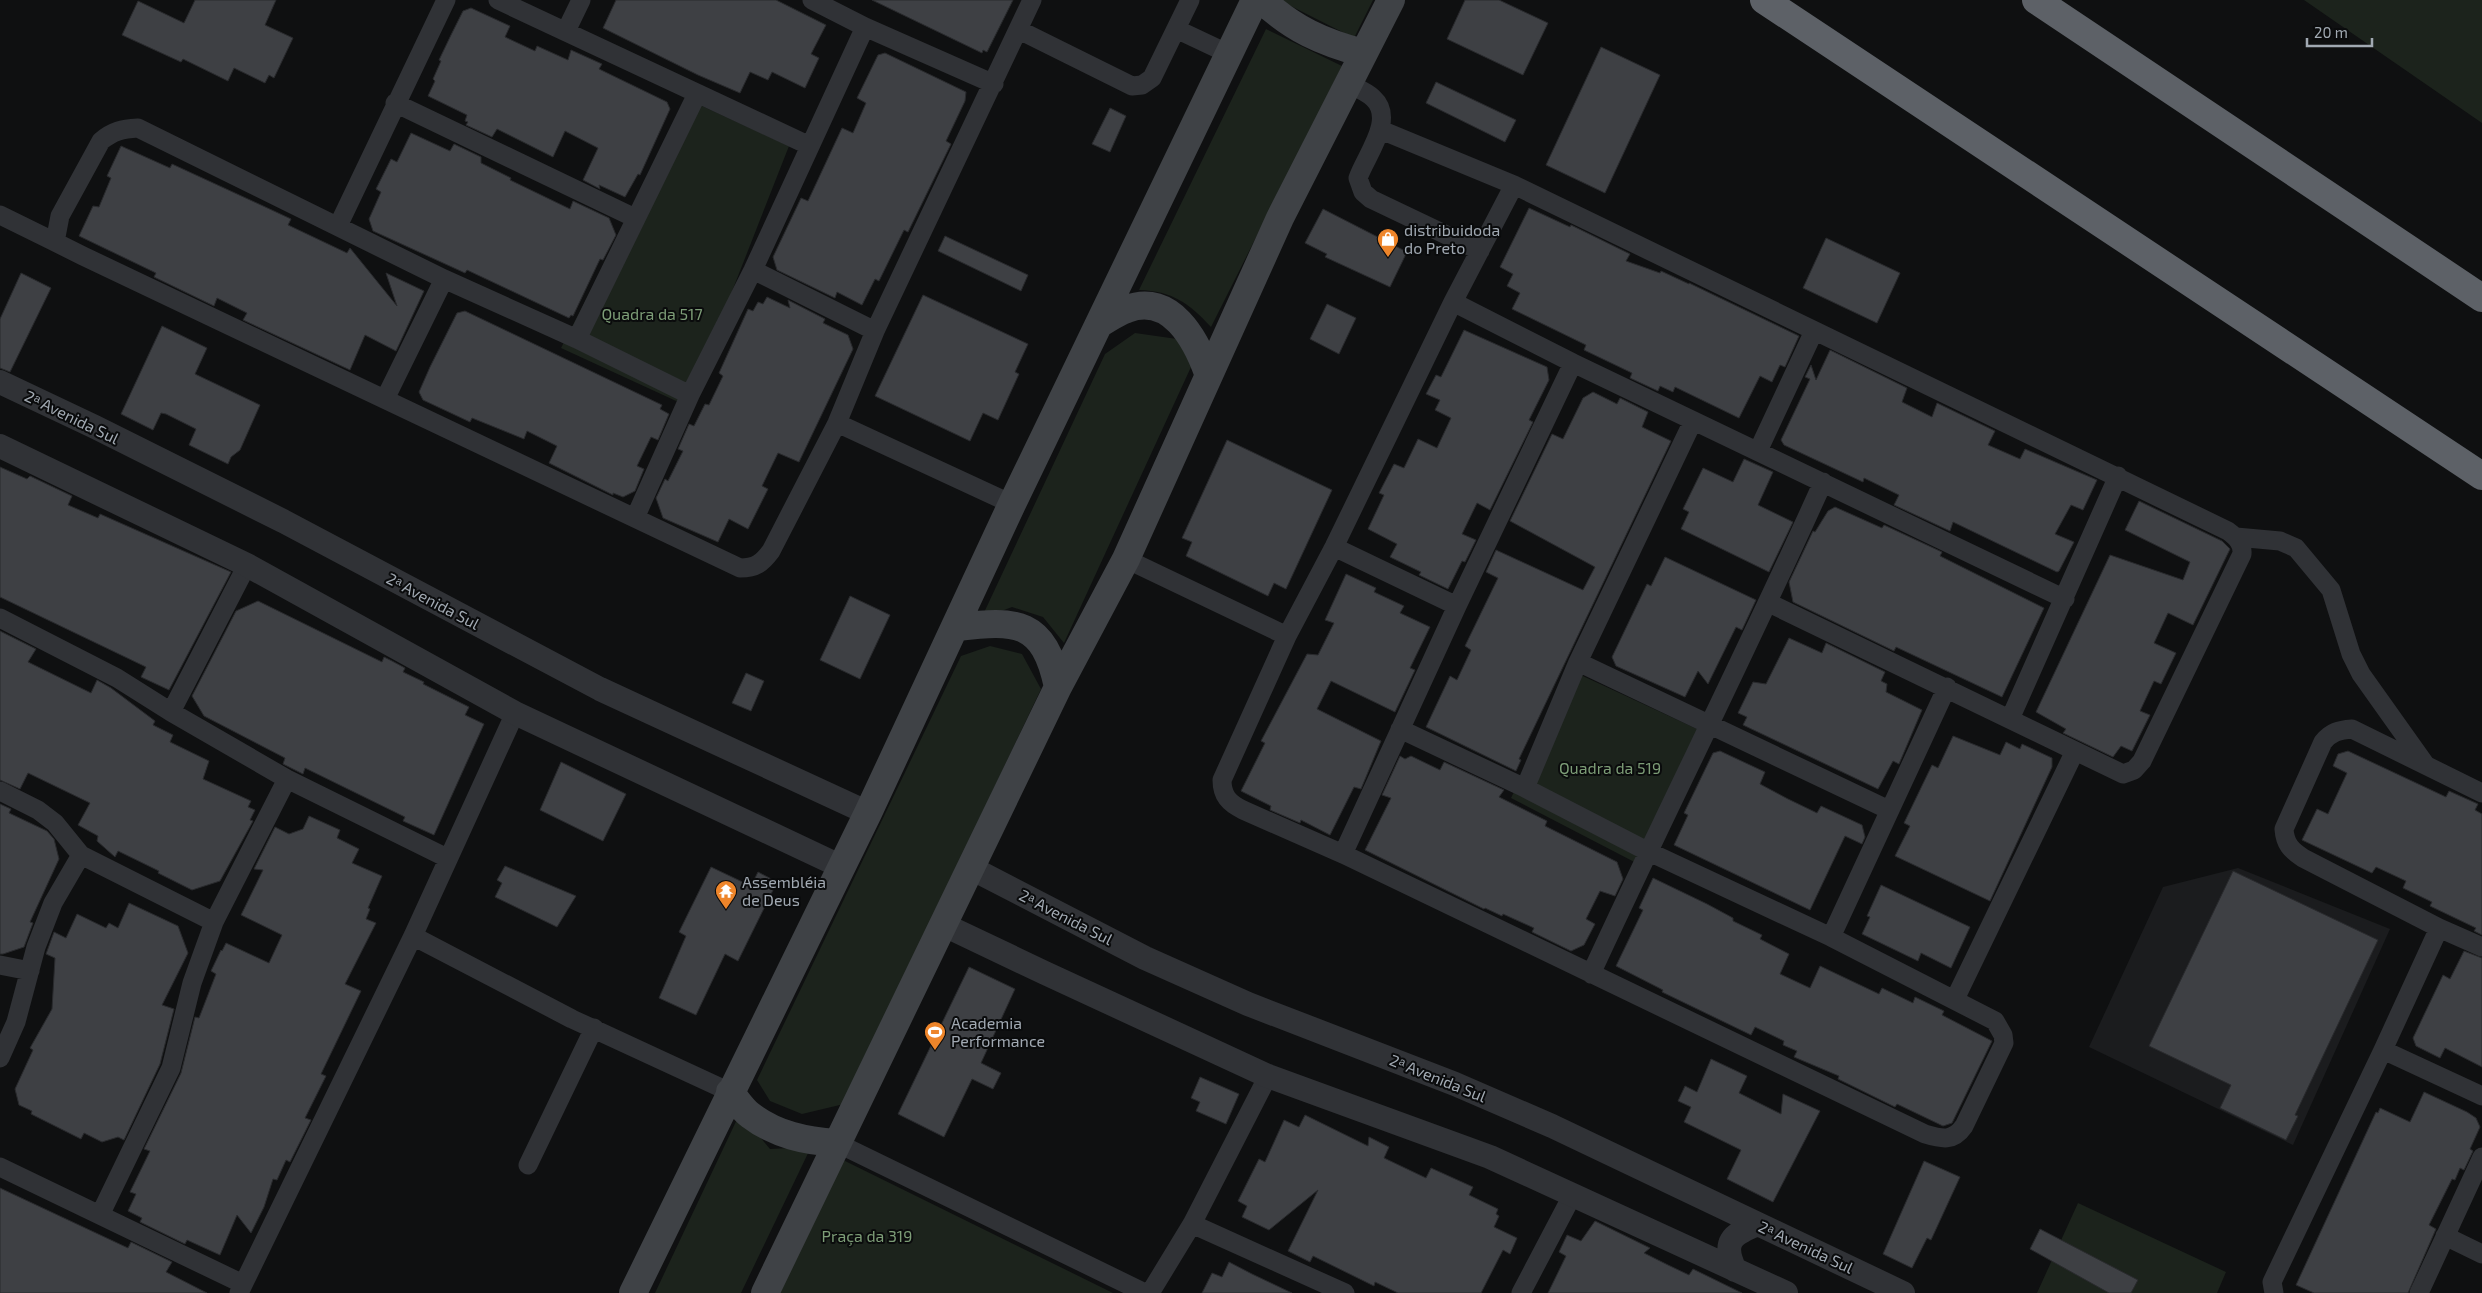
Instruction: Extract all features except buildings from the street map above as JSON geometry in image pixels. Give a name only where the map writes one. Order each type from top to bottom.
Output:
[{"type":"highway","points":[[1764,0],[2482,476]]},
{"type":"highway","points":[[2036,0],[2482,298]]},
{"type":"main road","points":[[633,1293],[868,814],[1012,504],[1255,0]]},
{"type":"main road","points":[[1262,0],[1278,15],[1302,31],[1329,44],[1363,53]]},
{"type":"main road","points":[[764,1293],[1058,687],[1126,559],[1280,218],[1391,0]]},
{"type":"main road","points":[[1099,324],[1127,308],[1148,306],[1168,312],[1187,329],[1199,349],[1208,374]]},
{"type":"main road","points":[[956,626],[992,623],[1017,624],[1032,634],[1044,647],[1054,668],[1058,687]]},
{"type":"main road","points":[[730,1092],[749,1115],[777,1131],[805,1141],[837,1143]]},
{"type":"street","points":[[338,226],[395,103],[446,0]]},
{"type":"street","points":[[498,0],[810,146]]},
{"type":"street","points":[[566,31],[581,0]]},
{"type":"street","points":[[812,0],[865,27],[994,84]]},
{"type":"street","points":[[0,215],[740,568],[752,568],[762,563],[771,551],[838,423],[875,331],[994,84],[1032,0]]},
{"type":"street","points":[[1019,30],[1132,86],[1142,85],[1152,78],[1190,0]]},
{"type":"street","points":[[635,518],[690,395],[753,270],[865,27]]},
{"type":"street","points":[[1176,29],[1229,54]]},
{"type":"street","points":[[1349,84],[1375,100],[1382,117],[1382,130],[1367,155],[1358,178],[1363,192],[1371,199],[1480,251]]},
{"type":"street","points":[[577,339],[696,94]]},
{"type":"street","points":[[395,103],[635,218]]},
{"type":"street","points":[[55,242],[60,216],[101,141],[111,133],[123,129],[138,128],[444,280],[577,339],[690,395]]},
{"type":"street","points":[[1382,130],[1514,185],[2118,476],[2228,531],[2236,537],[2242,548],[2242,554],[2142,761],[2134,770],[2123,774],[1947,687],[1769,603]]},
{"type":"street","points":[[1400,729],[1525,788],[1648,851],[1831,938],[1955,999],[1995,1021],[2003,1035],[2004,1044],[1958,1135],[1948,1139],[1925,1134],[1343,854],[1232,804],[1222,790],[1222,780],[1287,636],[1334,548],[1453,302],[1514,185]]},
{"type":"street","points":[[753,270],[875,331]]},
{"type":"street","points":[[385,399],[444,280]]},
{"type":"street","points":[[1453,302],[1573,363],[2065,599]]},
{"type":"street","points":[[1758,451],[1814,331]]},
{"type":"street","points":[[1343,854],[1457,606],[1573,363]]},
{"type":"street","name":"2ᵃ Avenida Sul","points":[[0,382],[283,521],[600,689],[868,814]]},
{"type":"street","points":[[1525,788],[1578,662],[1693,421]]},
{"type":"street","points":[[838,423],[1012,504]]},
{"type":"street","points":[[0,446],[247,565],[515,713],[842,867]]},
{"type":"street","points":[[2010,719],[2065,599],[2118,476]]},
{"type":"street","points":[[1591,974],[1708,724],[1769,603],[1823,482]]},
{"type":"street","points":[[2236,537],[2280,541],[2296,548],[2302,555],[2331,590],[2351,654],[2361,674],[2426,766]]},
{"type":"street","points":[[1334,548],[1457,606]]},
{"type":"street","points":[[1126,559],[1287,636]]},
{"type":"street","points":[[171,712],[247,565]]},
{"type":"street","points":[[0,618],[117,678],[287,780],[447,858]]},
{"type":"street","points":[[1578,662],[1889,810]]},
{"type":"street","points":[[1831,938],[1947,687]]},
{"type":"street","points":[[0,1167],[100,1214],[241,1289],[413,936],[447,858],[515,713]]},
{"type":"street","points":[[2482,793],[2352,729],[2333,732],[2323,742],[2284,829],[2285,840],[2290,849],[2303,858],[2438,928],[2482,947]]},
{"type":"street","points":[[1955,999],[2075,751]]},
{"type":"street","points":[[100,1214],[170,1068],[192,983],[214,922],[287,780]]},
{"type":"street","points":[[0,791],[38,810],[56,823],[81,855],[214,922]]},
{"type":"street","points":[[0,1058],[16,1022],[36,948],[53,903],[81,855]]},
{"type":"street","name":"2ᵃ Avenida Sul","points":[[971,868],[1145,958],[1248,1004],[1455,1084],[1552,1126],[1903,1293]]},
{"type":"street","points":[[942,924],[1045,974],[1268,1076],[1490,1157],[1786,1293]]},
{"type":"street","points":[[2274,1293],[2272,1282],[2383,1050],[2438,928]]},
{"type":"street","points":[[413,936],[594,1028],[730,1092]]},
{"type":"street","points":[[0,965],[30,970]]},
{"type":"street","points":[[528,1165],[594,1028]]},
{"type":"street","points":[[2383,1050],[2482,1096]]},
{"type":"street","points":[[1150,1293],[1192,1224],[1268,1076]]},
{"type":"street","points":[[837,1143],[1145,1293]]},
{"type":"street","points":[[2419,1293],[2482,1157]]},
{"type":"street","points":[[1521,1293],[1573,1194]]},
{"type":"street","points":[[1192,1224],[1345,1293]]},
{"type":"street","points":[[1735,1270],[1728,1255],[1729,1245],[1734,1237],[1758,1224]]},
{"type":"street","points":[[2445,1236],[2482,1254]]},
{"type":"shaded area","points":[[2238,868],[2390,929],[2293,1145],[2089,1047],[2163,887]]},
{"type":"green space","points":[[1279,0],[1373,0],[1354,38]]},
{"type":"green space","points":[[2304,0],[2482,0],[2482,123]]},
{"type":"green space","points":[[1266,29],[1342,66],[1211,327],[1195,311],[1179,300],[1161,293],[1139,290]]},
{"type":"green space","name":"Quadra da 517","points":[[689,100],[789,146],[687,406],[561,348]]},
{"type":"green space","points":[[1135,333],[1184,340],[1191,367],[1064,643],[1043,617],[1012,607],[981,619],[1105,354]]},
{"type":"green space","points":[[990,646],[1022,654],[1041,689],[844,1104],[802,1114],[770,1101],[757,1080],[961,656]]},
{"type":"green space","name":"Quadra da 519","points":[[1572,671],[1710,735],[1644,867],[1511,798]]},
{"type":"green space","points":[[740,1113],[770,1149],[811,1147],[741,1293],[655,1293]]},
{"type":"green space","name":"Praça da 319","points":[[841,1159],[1113,1293],[776,1293]]},
{"type":"green space","points":[[2078,1203],[2226,1272],[2217,1293],[2037,1293]]},
{"type":"place","name":"distribuidoda do Preto","points":[[1388,258]]},
{"type":"place","name":"Assembléia de Deus","points":[[726,910]]},
{"type":"place","name":"Academia Performance","points":[[935,1051]]}]
